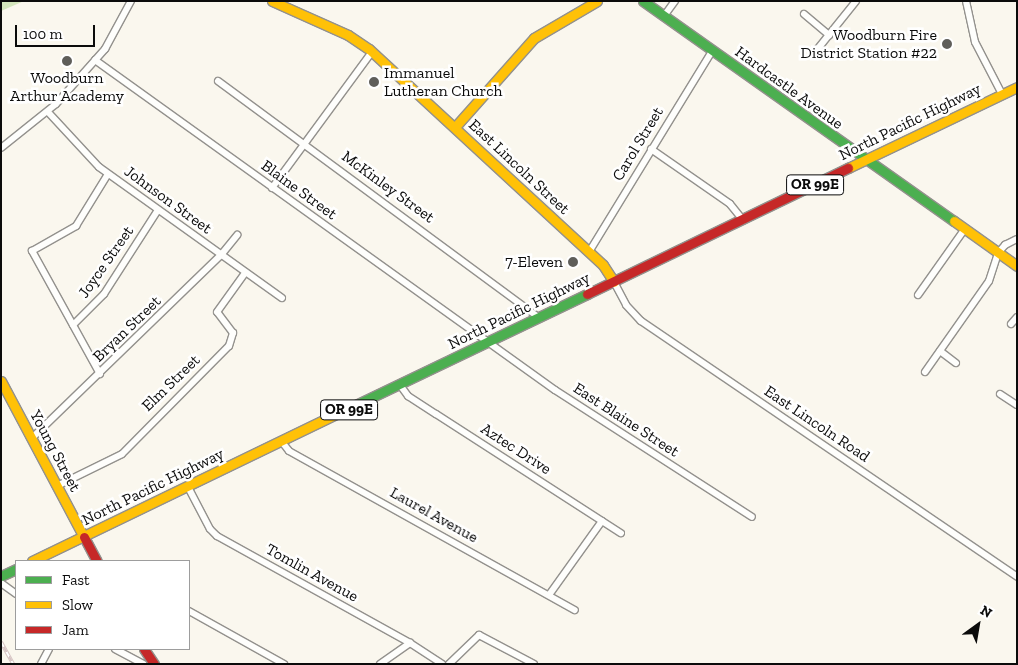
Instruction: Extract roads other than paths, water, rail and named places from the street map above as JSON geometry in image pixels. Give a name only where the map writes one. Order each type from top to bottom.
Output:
[{"type":"main road","name":"East Lincoln Street","points":[[272,1],[348,35],[372,52],[608,271],[614,282]]},
{"type":"main road","points":[[455,127],[534,38],[597,1]]},
{"type":"main road","name":"Hardcastle Avenue","points":[[643,1],[1017,266]]},
{"type":"main road","name":"North Pacific Highway","points":[[34,560],[1017,87]]},
{"type":"main road","name":"Young Street","points":[[1,381],[96,560]]},
{"type":"main road","points":[[1,576],[15,569]]},
{"type":"main road","points":[[145,650],[154,664]]},
{"type":"street","points":[[1,148],[48,112],[95,60],[131,1]]},
{"type":"street","points":[[664,16],[675,1]]},
{"type":"street","points":[[816,51],[856,1]]},
{"type":"street","points":[[966,1],[975,42],[1002,94]]},
{"type":"street","points":[[804,14],[829,35]]},
{"type":"street","name":"Carol Street","points":[[588,252],[712,51]]},
{"type":"street","points":[[272,188],[372,52]]},
{"type":"street","name":"Blaine Street","points":[[95,60],[487,343]]},
{"type":"street","name":"McKinley Street","points":[[218,81],[540,318]]},
{"type":"street","name":"Johnson Street","points":[[48,112],[108,174],[282,298]]},
{"type":"street","points":[[651,148],[734,208],[742,220]]},
{"type":"street","points":[[100,374],[32,252],[76,226],[108,174]]},
{"type":"street","name":"Joyce Street","points":[[72,324],[104,294],[158,210]]},
{"type":"street","points":[[918,295],[964,230]]},
{"type":"street","name":"Bryan Street","points":[[32,438],[221,255],[237,235]]},
{"type":"street","points":[[925,372],[989,281],[998,253],[1017,239]]},
{"type":"street","name":"Elm Street","points":[[57,486],[124,452],[147,425],[229,346],[233,333],[217,312],[245,272]]},
{"type":"street","name":"East Lincoln Road","points":[[614,282],[634,315],[1017,577]]},
{"type":"street","points":[[1012,324],[1017,317]]},
{"type":"street","name":"East Blaine Street","points":[[487,343],[752,517]]},
{"type":"street","points":[[940,351],[956,363]]},
{"type":"street","name":"Aztec Drive","points":[[400,385],[408,396],[621,533]]},
{"type":"street","points":[[1000,394],[1017,405]]},
{"type":"street","name":"Laurel Avenue","points":[[282,442],[289,451],[575,610]]},
{"type":"street","name":"Tomlin Avenue","points":[[188,487],[210,529],[217,536],[410,643],[442,664]]},
{"type":"street","points":[[549,595],[602,521]]},
{"type":"street","points":[[1,583],[15,593]]},
{"type":"street","points":[[190,612],[284,664]]},
{"type":"street","points":[[449,664],[479,635],[534,664]]},
{"type":"street","points":[[380,664],[410,643]]},
{"type":"street","points":[[41,664],[48,650]]},
{"type":"street","points":[[117,650],[143,664]]},
{"type":"railway","points":[[1,642],[13,664]]},
{"type":"place","name":"Woodburn Fire District Station #22","points":[[947,44]]},
{"type":"place","name":"Woodburn Arthur Academy","points":[[67,61]]},
{"type":"place","name":"Immanuel Lutheran Church","points":[[374,82]]},
{"type":"place","name":"7-Eleven","points":[[573,262]]}]
